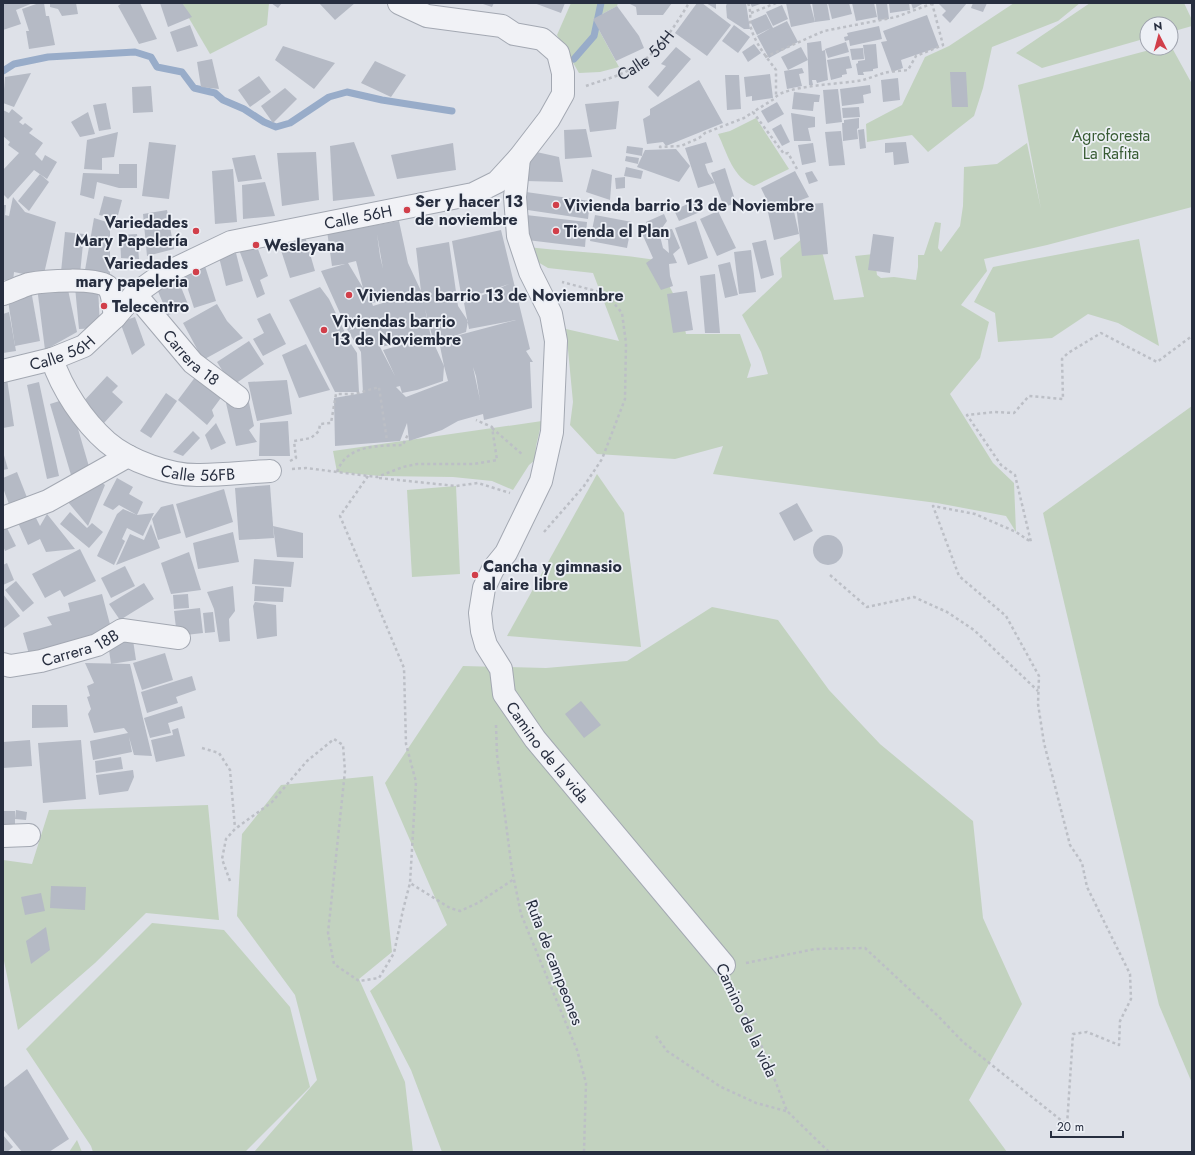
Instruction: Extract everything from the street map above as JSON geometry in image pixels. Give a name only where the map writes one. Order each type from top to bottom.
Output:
[{"type":"street","name":"Calle 56H","points":[[3,371],[52,359],[84,346],[115,317],[135,294],[160,276],[231,242],[473,194],[497,182],[520,158],[549,119],[563,94],[563,73],[558,53],[542,39],[514,34],[502,26],[427,16],[399,3]]},
{"type":"street","name":"Camino de la vida","points":[[520,158],[515,197],[518,236],[530,272],[551,314],[556,342],[552,432],[544,474],[506,553],[493,569],[483,594],[480,613],[482,631],[486,645],[501,669],[504,694],[535,739],[571,784],[724,965]]},
{"type":"street","points":[[3,294],[29,284],[51,281],[98,282],[107,286],[111,292],[115,317]]},
{"type":"street","name":"Carrera 18","points":[[135,294],[193,363],[238,397]]},
{"type":"street","name":"Calle 56FB","points":[[52,359],[57,374],[88,422],[107,442],[128,456],[164,470],[199,476],[270,471]]},
{"type":"street","points":[[3,518],[48,501],[128,456]]},
{"type":"street","name":"Carrera 18B","points":[[3,664],[10,666],[41,661],[97,645],[122,630],[179,638]]},
{"type":"street","points":[[3,836],[29,835]]},
{"type":"path","name":"Calle 56H","points":[[563,94],[628,71],[644,60],[668,36],[689,3]]},
{"type":"path","points":[[661,146],[660,147],[680,146],[699,138],[705,133],[744,118],[774,99],[776,95],[776,70],[765,57],[751,28],[752,12],[748,3]]},
{"type":"path","points":[[752,12],[776,3]]},
{"type":"path","points":[[765,57],[824,31],[896,17],[932,4],[943,45],[916,56],[908,70],[885,73],[862,80],[810,86],[776,95]]},
{"type":"path","points":[[753,112],[784,154],[788,153],[797,169]]},
{"type":"path","points":[[724,965],[755,962],[814,950],[865,948],[933,1011],[963,1042],[1067,1125],[1073,1034],[1087,1032],[1119,1045],[1120,1021],[1131,999],[1130,974],[1088,887],[1082,863],[1070,845],[1044,743],[1038,704],[1039,676],[1006,616],[959,576],[933,506],[975,514],[1016,532],[1031,542],[1015,475],[1001,465],[967,415],[995,412],[1014,413],[1029,396],[1063,399],[1062,359],[1068,353],[1101,333],[1157,362],[1192,336]]},
{"type":"path","points":[[270,471],[296,458],[294,441],[311,438],[319,431],[320,424],[330,423],[336,394],[355,394],[379,387],[387,441]]},
{"type":"path","points":[[476,420],[492,428],[525,456],[527,460]]},
{"type":"path","points":[[377,477],[403,467],[417,464],[474,464],[497,460],[492,428]]},
{"type":"path","points":[[337,472],[340,463],[348,454],[360,449],[403,445],[408,434]]},
{"type":"path","points":[[270,471],[306,468],[456,486],[478,483],[517,495]]},
{"type":"path","points":[[230,881],[222,859],[226,839],[236,829],[272,802],[307,761],[334,739],[343,745],[344,771],[328,933],[334,964],[359,981],[379,978],[394,953],[410,883],[416,782],[406,744],[404,668],[340,516],[368,476]]},
{"type":"path","points":[[830,575],[867,607],[914,596],[947,612],[974,630],[1038,692]]},
{"type":"path","name":"Ruta de campeones","points":[[504,694],[497,705],[497,755],[514,879],[521,914],[577,1050],[586,1083],[584,1152]]},
{"type":"path","points":[[202,748],[219,753],[230,770],[236,829]]},
{"type":"path","points":[[410,883],[450,908],[460,911],[478,903],[514,879]]},
{"type":"path","name":"Camino de la vida","points":[[724,965],[726,974],[762,1047],[787,1111],[829,1152]]},
{"type":"path","points":[[656,1036],[667,1051],[721,1086],[756,1102],[787,1111]]},
{"type":"green space","points":[[180,3],[269,3],[267,25],[210,54]]},
{"type":"green space","points":[[571,3],[618,3],[617,6],[593,19],[619,67],[600,72],[579,73],[557,35]]},
{"type":"green space","points":[[1014,3],[1080,3],[1058,21],[992,47],[983,88],[974,116],[928,152],[912,135],[867,142],[866,124],[902,105],[925,57],[949,46]]},
{"type":"green space","points":[[1090,3],[1184,3],[1192,20],[1192,26],[1179,30],[1179,16],[1139,16],[1139,40],[1042,68],[1016,53]]},
{"type":"green space","name":"Agroforesta La Rafita","points":[[1139,53],[1139,56],[1177,56],[1192,84],[1192,207],[1047,245],[984,259],[987,271],[961,305],[989,322],[980,358],[950,394],[993,463],[1014,483],[1016,532],[1006,516],[937,503],[713,474],[723,446],[675,459],[597,454],[570,425],[573,402],[566,329],[619,341],[593,273],[548,268],[536,261],[527,247],[656,260],[680,307],[686,334],[740,334],[751,365],[747,378],[768,374],[761,352],[742,315],[782,277],[780,258],[805,236],[812,236],[823,255],[834,300],[864,297],[855,256],[874,254],[877,275],[881,278],[894,277],[916,280],[918,255],[924,255],[935,222],[941,223],[938,248],[941,252],[960,226],[963,206],[964,167],[997,164],[1027,143],[1041,209],[1018,85]]},
{"type":"green space","points":[[756,118],[789,169],[754,186],[741,177],[736,171],[718,134],[730,131]]},
{"type":"green space","points":[[1139,239],[1159,346],[1118,323],[1088,314],[1052,338],[998,342],[995,313],[974,302],[993,267]]},
{"type":"green space","points":[[1192,406],[1192,1083],[1159,1005],[1043,513]]},
{"type":"green space","points":[[542,421],[536,446],[535,460],[529,465],[513,490],[492,481],[453,477],[380,476],[337,472],[333,451]]},
{"type":"green space","points":[[597,474],[624,513],[641,647],[507,636]]},
{"type":"green space","points":[[456,486],[460,574],[412,577],[407,490]]},
{"type":"green space","points":[[712,607],[778,620],[829,690],[880,744],[973,821],[983,918],[1022,1004],[969,1100],[1007,1152],[442,1152],[411,1070],[370,991],[447,925],[385,783],[463,666],[546,668],[627,661]]},
{"type":"green space","points":[[373,776],[392,952],[359,979],[405,1082],[413,1152],[254,1152],[317,1080],[295,995],[237,916],[242,834],[281,785]]},
{"type":"green space","points":[[208,805],[219,920],[146,913],[95,963],[18,1030],[3,956],[3,860],[32,864],[49,810]]},
{"type":"green space","points":[[152,923],[224,930],[290,1007],[310,1087],[245,1152],[93,1152],[91,1146],[26,1049]]},
{"type":"green space","points":[[77,1140],[82,1152],[69,1152]]},
{"type":"building","points":[[3,3],[33,3],[16,10],[21,24],[3,30]]},
{"type":"building","points":[[39,3],[44,3],[46,16],[49,16],[55,45],[29,49],[26,31],[29,31],[22,9]]},
{"type":"building","points":[[50,3],[76,3],[78,14],[62,16],[58,9],[50,7]]},
{"type":"building","points":[[122,3],[140,3],[157,39],[139,44],[118,6]]},
{"type":"building","points":[[160,3],[182,3],[192,17],[168,27]]},
{"type":"building","points":[[271,3],[282,3],[278,8]]},
{"type":"building","points":[[319,3],[355,3],[335,20]]},
{"type":"building","points":[[480,3],[494,3],[492,7]]},
{"type":"building","points":[[534,3],[565,3],[561,13]]},
{"type":"building","points":[[628,3],[672,3],[663,15],[637,15],[636,7]]},
{"type":"building","points":[[697,3],[702,3],[731,25],[707,56],[675,33]]},
{"type":"building","points":[[706,3],[716,3],[716,9]]},
{"type":"building","points":[[727,3],[746,3],[750,29],[744,29],[727,18]]},
{"type":"building","points":[[750,3],[763,3],[752,7]]},
{"type":"building","points":[[786,3],[810,3],[815,22],[791,27]]},
{"type":"building","points":[[812,3],[827,3],[830,20],[815,22]]},
{"type":"building","points":[[828,3],[849,3],[852,14],[832,19]]},
{"type":"building","points":[[852,3],[874,3],[877,17],[856,21]]},
{"type":"building","points":[[887,3],[889,19],[878,20],[876,4]]},
{"type":"building","points":[[889,3],[909,3],[910,10],[890,13]]},
{"type":"building","points":[[911,3],[924,3],[913,9]]},
{"type":"building","points":[[938,3],[967,3],[950,23],[942,15],[946,11]]},
{"type":"building","points":[[973,3],[987,3],[983,12],[971,8]]},
{"type":"building","points":[[782,5],[788,19],[773,26],[766,12]]},
{"type":"building","points":[[617,6],[639,36],[644,48],[616,61],[593,19]]},
{"type":"building","points":[[766,14],[773,28],[787,21],[798,42],[769,58],[757,36],[771,28],[757,35],[750,21]]},
{"type":"building","points":[[927,15],[939,47],[901,60],[903,68],[892,72],[881,42],[887,41],[883,31]]},
{"type":"building","points":[[190,25],[198,46],[177,52],[170,32]]},
{"type":"building","points":[[734,25],[750,37],[738,53],[722,41]]},
{"type":"building","points":[[879,26],[882,39],[850,46],[849,40],[845,41],[844,37],[848,36],[847,33]]},
{"type":"building","points":[[821,41],[822,51],[825,50],[828,80],[817,83],[816,80],[812,80],[813,85],[809,85],[807,43]]},
{"type":"building","points":[[846,42],[849,52],[828,58],[825,49]]},
{"type":"building","points":[[754,44],[761,53],[748,62],[742,52]]},
{"type":"building","points":[[876,44],[878,68],[873,69],[873,71],[863,72],[864,75],[858,75],[856,64],[858,61],[865,60],[863,45]]},
{"type":"building","points":[[283,46],[335,63],[314,89],[275,60]]},
{"type":"building","points":[[676,47],[691,59],[658,97],[648,87],[666,66],[661,64]]},
{"type":"building","points":[[801,47],[808,60],[788,70],[781,57]]},
{"type":"building","points":[[863,48],[864,59],[852,60],[850,49]]},
{"type":"building","points":[[849,56],[852,68],[846,69],[847,74],[842,75],[842,77],[831,80],[827,60]]},
{"type":"building","points":[[212,59],[219,89],[201,87],[197,62]]},
{"type":"building","points":[[375,61],[406,75],[391,97],[361,83]]},
{"type":"building","points":[[802,68],[804,73],[799,74],[802,86],[787,89],[784,71]]},
{"type":"building","points":[[950,72],[966,72],[968,107],[952,107]]},
{"type":"building","points":[[31,73],[14,107],[3,103],[5,77]]},
{"type":"building","points":[[770,74],[773,98],[752,101],[752,96],[746,97],[744,77]]},
{"type":"building","points":[[725,75],[739,75],[741,109],[727,110]]},
{"type":"building","points":[[259,76],[271,92],[250,107],[238,90]]},
{"type":"building","points":[[898,78],[900,100],[883,102],[881,80]]},
{"type":"building","points":[[699,80],[723,123],[666,146],[663,142],[647,144],[643,119],[650,115],[650,109]]},
{"type":"building","points":[[870,85],[871,93],[863,95],[864,103],[842,106],[840,89]]},
{"type":"building","points":[[151,86],[153,112],[133,113],[132,87]]},
{"type":"building","points":[[285,88],[297,99],[273,123],[261,106]]},
{"type":"building","points":[[838,89],[842,122],[826,124],[823,90]]},
{"type":"building","points":[[794,92],[820,95],[819,102],[814,102],[813,111],[792,109]]},
{"type":"building","points":[[619,101],[616,129],[590,132],[585,104]]},
{"type":"building","points":[[777,102],[784,114],[768,123],[761,111]]},
{"type":"building","points":[[106,103],[111,129],[99,131],[93,105]]},
{"type":"building","points":[[859,107],[860,117],[843,118],[842,108]]},
{"type":"building","points":[[12,109],[23,118],[19,122],[23,125],[25,123],[33,129],[29,133],[43,143],[35,154],[42,161],[45,155],[57,162],[47,179],[34,170],[8,199],[3,194],[3,170],[19,153],[8,145],[10,142],[3,136],[3,110],[9,113]]},
{"type":"building","points":[[88,112],[95,134],[80,137],[71,122]]},
{"type":"building","points":[[791,113],[815,117],[815,127],[808,128],[811,141],[794,141]]},
{"type":"building","points":[[859,118],[859,128],[857,129],[858,139],[843,141],[842,123],[844,123],[844,120]]},
{"type":"building","points":[[781,124],[790,142],[782,146],[772,129]]},
{"type":"building","points":[[586,129],[592,157],[565,159],[564,130]]},
{"type":"building","points":[[864,129],[866,148],[860,149],[858,130]]},
{"type":"building","points":[[841,131],[845,165],[829,166],[825,132]]},
{"type":"building","points":[[118,132],[114,157],[102,158],[102,170],[84,169],[87,140]]},
{"type":"building","points":[[149,142],[176,145],[169,199],[142,196]]},
{"type":"building","points":[[354,142],[375,196],[333,201],[330,146]]},
{"type":"building","points":[[706,142],[713,162],[705,164],[708,173],[715,183],[698,188],[685,148]]},
{"type":"building","points":[[906,142],[909,163],[894,165],[893,152],[885,153],[885,143]]},
{"type":"building","points":[[453,143],[456,170],[397,179],[391,155]]},
{"type":"building","points":[[813,143],[816,162],[802,165],[798,145]]},
{"type":"building","points":[[627,146],[643,148],[642,156],[626,153]]},
{"type":"building","points":[[676,149],[690,166],[679,182],[637,167],[645,150]]},
{"type":"building","points":[[532,151],[559,157],[563,182],[526,181]]},
{"type":"building","points":[[316,152],[319,200],[282,206],[277,153]]},
{"type":"building","points":[[255,155],[262,179],[238,182],[232,158]]},
{"type":"building","points":[[626,156],[639,158],[638,164],[625,161]]},
{"type":"building","points":[[119,164],[137,164],[137,188],[119,188],[97,182],[94,199],[80,195],[83,173],[119,174]]},
{"type":"building","points":[[626,167],[643,171],[641,179],[624,176]]},
{"type":"building","points":[[725,168],[736,203],[724,207],[711,173]]},
{"type":"building","points":[[233,169],[237,222],[215,224],[212,171]]},
{"type":"building","points":[[592,169],[612,175],[610,200],[586,192]]},
{"type":"building","points":[[795,171],[809,197],[772,211],[761,188]]},
{"type":"building","points":[[812,171],[818,181],[809,184],[805,173]]},
{"type":"building","points":[[40,174],[49,182],[29,211],[18,201]]},
{"type":"building","points":[[625,177],[625,188],[616,189],[615,178]]},
{"type":"building","points":[[265,182],[275,216],[243,219],[242,185]]},
{"type":"building","name":"Vivienda barrio 13 de Noviembre","points":[[526,192],[590,201],[588,219],[521,209]]},
{"type":"building","points":[[104,196],[122,200],[117,219],[99,215]]},
{"type":"building","points":[[13,197],[25,212],[56,222],[43,278],[14,272],[13,282],[3,280],[3,205],[6,205],[5,215],[9,216]]},
{"type":"building","points":[[697,200],[702,211],[679,221],[674,210]]},
{"type":"building","points":[[823,203],[828,254],[802,256],[796,205]]},
{"type":"building","points":[[793,207],[799,234],[774,240],[768,212]]},
{"type":"building","points":[[167,210],[174,249],[147,256],[143,214]]},
{"type":"building","points":[[718,211],[736,248],[717,256],[700,219]]},
{"type":"building","points":[[664,214],[667,221],[659,232],[663,248],[669,253],[668,240],[664,239],[664,230],[672,229],[680,248],[673,254],[677,263],[669,264],[673,286],[661,290],[646,263],[653,258],[640,229],[644,225],[646,231],[652,235],[646,222]]},
{"type":"building","name":"Tienda el Plan","points":[[526,215],[587,222],[585,247],[527,240]]},
{"type":"building","points":[[595,215],[632,222],[627,248],[590,241]]},
{"type":"building","points":[[94,218],[110,223],[110,277],[84,276]]},
{"type":"building","points":[[399,221],[408,263],[421,291],[416,248],[449,242],[458,306],[467,320],[464,303],[509,284],[462,300],[452,241],[501,230],[530,349],[526,351],[533,362],[530,362],[532,408],[484,420],[483,414],[458,421],[442,430],[409,441],[407,423],[400,441],[335,446],[334,398],[363,393],[361,352],[348,331],[321,271],[345,264],[332,266],[327,231],[352,224],[353,229]],"holes":[[[377,234],[383,269],[380,256]],[[356,261],[363,288],[348,263]],[[416,293],[373,306],[372,303]],[[425,309],[434,343],[439,341],[444,366],[431,337]],[[365,318],[372,330],[367,322],[348,331]],[[516,320],[448,338],[466,332],[468,322],[469,329]],[[427,338],[383,350],[395,376],[380,347]],[[444,366],[448,381],[406,397],[402,393],[417,390],[443,381]],[[473,367],[476,376],[480,400]],[[400,386],[402,393],[396,387]]]},
{"type":"building","points":[[696,221],[708,258],[688,265],[675,228]]},
{"type":"building","points":[[65,232],[84,234],[80,274],[61,272]]},
{"type":"building","points":[[304,233],[315,271],[290,278],[278,241]]},
{"type":"building","points":[[137,234],[139,259],[121,258],[120,235]]},
{"type":"building","points":[[873,234],[894,237],[890,273],[868,270]]},
{"type":"building","points":[[766,240],[774,275],[761,279],[752,243]]},
{"type":"building","points":[[255,241],[268,276],[260,280],[265,294],[257,298],[238,247]]},
{"type":"building","points":[[751,250],[756,292],[739,294],[734,252]]},
{"type":"building","points":[[236,253],[243,281],[226,286],[219,257]]},
{"type":"building","points":[[730,262],[738,295],[725,298],[718,265]]},
{"type":"building","points":[[205,266],[216,301],[194,308],[183,274]]},
{"type":"building","points":[[715,274],[720,333],[705,333],[700,276]]},
{"type":"building","points":[[177,277],[189,307],[168,315],[157,289],[166,288],[165,282]]},
{"type":"building","points":[[67,285],[77,332],[45,350],[37,287]]},
{"type":"building","points":[[98,286],[100,328],[79,329],[75,287]]},
{"type":"building","name":"Viviendas barrio 13 de Noviembre","points":[[320,287],[329,299],[349,341],[357,353],[359,392],[335,392],[289,300]]},
{"type":"building","points":[[31,290],[40,341],[15,346],[7,294]]},
{"type":"building","points":[[687,291],[693,330],[673,333],[667,294]]},
{"type":"building","points":[[217,304],[227,321],[243,338],[203,360],[183,323]]},
{"type":"building","points":[[9,312],[16,351],[3,353],[3,314]]},
{"type":"building","points":[[270,313],[286,344],[263,356],[253,339],[264,333],[257,319]]},
{"type":"building","points":[[135,317],[145,345],[132,355],[120,322]]},
{"type":"building","points":[[249,341],[264,364],[232,386],[217,362]]},
{"type":"building","points":[[306,344],[330,390],[299,398],[282,355]]},
{"type":"building","points":[[199,372],[223,395],[212,410],[214,416],[207,425],[178,400]]},
{"type":"building","points":[[107,376],[118,386],[112,392],[123,402],[104,423],[82,403]]},
{"type":"building","points":[[7,379],[14,426],[3,428],[3,380]]},
{"type":"building","points":[[287,380],[292,414],[257,421],[248,382]]},
{"type":"building","points":[[39,382],[59,476],[47,479],[27,385]]},
{"type":"building","points":[[166,393],[177,401],[151,438],[140,431]]},
{"type":"building","points":[[69,398],[90,470],[71,475],[50,404]]},
{"type":"building","points":[[248,398],[254,426],[249,430],[257,442],[236,446],[226,403]]},
{"type":"building","points":[[288,421],[290,456],[259,456],[260,423]]},
{"type":"building","points":[[216,423],[226,443],[211,450],[205,435]]},
{"type":"building","points":[[193,431],[200,438],[183,456],[173,452]]},
{"type":"building","points":[[3,452],[8,469],[3,470]]},
{"type":"building","points":[[17,472],[28,500],[10,507],[3,488],[3,478]]},
{"type":"building","points":[[96,478],[105,485],[88,526],[68,502]]},
{"type":"building","points":[[117,478],[133,487],[129,494],[143,502],[137,515],[119,505],[113,510],[103,505]]},
{"type":"building","points":[[270,485],[274,538],[239,540],[235,488]]},
{"type":"building","points":[[224,489],[233,522],[186,538],[176,504]]},
{"type":"building","points":[[797,503],[813,531],[794,541],[779,513]]},
{"type":"building","points":[[173,504],[181,533],[158,540],[152,519],[161,507]]},
{"type":"building","points":[[31,508],[40,526],[47,514],[75,549],[46,552],[40,539],[28,545],[15,516]]},
{"type":"building","points":[[123,509],[137,515],[154,513],[143,536],[127,528],[122,539],[125,541],[114,565],[97,556],[117,514]]},
{"type":"building","points":[[70,512],[87,528],[92,523],[103,532],[89,548],[60,524]]},
{"type":"building","points":[[3,520],[16,546],[5,551],[3,546]]},
{"type":"building","points":[[151,524],[160,548],[116,565],[130,534],[144,540]]},
{"type":"building","points":[[273,526],[303,533],[303,558],[277,557]]},
{"type":"building","points":[[233,532],[239,562],[198,569],[193,543]]},
{"type":"building","points":[[828,535],[839,539],[843,550],[839,561],[828,565],[817,561],[813,550],[817,539]]},
{"type":"building","points":[[80,549],[96,581],[64,597],[60,590],[45,598],[32,574]]},
{"type":"building","points":[[189,552],[201,590],[171,594],[161,563]]},
{"type":"building","points":[[254,559],[294,562],[291,587],[252,584]]},
{"type":"building","points":[[7,563],[14,580],[3,585],[3,565]]},
{"type":"building","points":[[125,566],[135,586],[111,598],[101,578]]},
{"type":"building","points":[[16,581],[34,603],[23,612],[5,590]]},
{"type":"building","points":[[144,583],[154,599],[120,620],[109,604]]},
{"type":"building","points":[[233,586],[235,611],[229,619],[230,641],[219,642],[214,609],[207,592]]},
{"type":"building","points":[[255,586],[284,588],[283,602],[254,601]]},
{"type":"building","points":[[3,594],[20,616],[4,628],[3,627]]},
{"type":"building","points":[[102,594],[112,632],[29,654],[23,633],[52,625],[47,617],[70,611],[68,603]]},
{"type":"building","points":[[188,594],[189,608],[174,609],[173,595]]},
{"type":"building","points":[[255,602],[276,605],[277,636],[257,639],[253,606]]},
{"type":"building","points":[[200,608],[203,633],[177,636],[174,611]]},
{"type":"building","points":[[213,612],[215,632],[205,633],[203,613]]},
{"type":"building","points":[[133,640],[136,660],[111,664],[108,643]]},
{"type":"building","points":[[165,653],[173,680],[142,690],[133,663]]},
{"type":"building","points":[[85,663],[130,664],[152,756],[134,755],[129,737],[132,752],[93,760],[90,741],[128,733],[124,728],[94,733],[88,714],[91,709],[87,697],[90,696],[87,686],[94,683]]},
{"type":"building","points":[[192,676],[196,690],[176,697],[178,703],[147,713],[141,692]]},
{"type":"building","points":[[581,701],[601,725],[584,738],[565,714]]},
{"type":"building","points":[[32,705],[67,705],[68,727],[32,728]]},
{"type":"building","points":[[182,706],[185,718],[168,723],[171,733],[150,738],[144,718]]},
{"type":"building","points":[[178,728],[185,756],[156,762],[151,740],[173,735],[172,730]]},
{"type":"building","points":[[30,740],[32,766],[3,768],[3,742]]},
{"type":"building","points":[[81,740],[86,799],[43,803],[38,743]]},
{"type":"building","points":[[121,757],[123,769],[96,773],[95,761]]},
{"type":"building","points":[[133,770],[134,777],[128,791],[99,795],[96,775]]},
{"type":"building","points":[[16,810],[27,812],[26,820],[15,819]]},
{"type":"building","points":[[3,811],[15,811],[15,832],[3,832]]},
{"type":"building","points":[[51,886],[86,887],[85,910],[50,908]]},
{"type":"building","points":[[41,893],[45,911],[25,915],[21,897]]},
{"type":"building","points":[[46,927],[50,950],[31,964],[26,941]]},
{"type":"building","points":[[27,1069],[69,1139],[49,1152],[22,1152],[3,1129],[3,1088]]},
{"type":"building","points":[[3,1135],[13,1147],[7,1152],[3,1152]]},
{"type":"waterway","points":[[574,59],[594,36],[601,3]]},
{"type":"waterway","points":[[3,71],[14,64],[48,57],[135,52],[151,57],[157,67],[182,72],[194,88],[215,93],[223,100],[244,109],[264,122],[276,127],[290,123],[329,97],[347,92],[382,100],[452,111]]},
{"type":"place","name":"Vivienda barrio 13 de Noviembre","points":[[556,205]]},
{"type":"place","name":"Ser y hacer 13 de noviembre","points":[[407,210]]},
{"type":"place","name":"Variedades Mary Papelería","points":[[196,231]]},
{"type":"place","name":"Tienda el Plan","points":[[556,231]]},
{"type":"place","name":"Wesleyana","points":[[256,245]]},
{"type":"place","name":"Variedades mary papeleria","points":[[196,272]]},
{"type":"place","name":"Viviendas barrio 13 de Noviemnbre","points":[[349,295]]},
{"type":"place","name":"Telecentro","points":[[104,306]]},
{"type":"place","name":"Viviendas barrio 13 de Noviembre","points":[[324,330]]},
{"type":"place","name":"Cancha y gimnasio al aire libre","points":[[475,575]]}]
